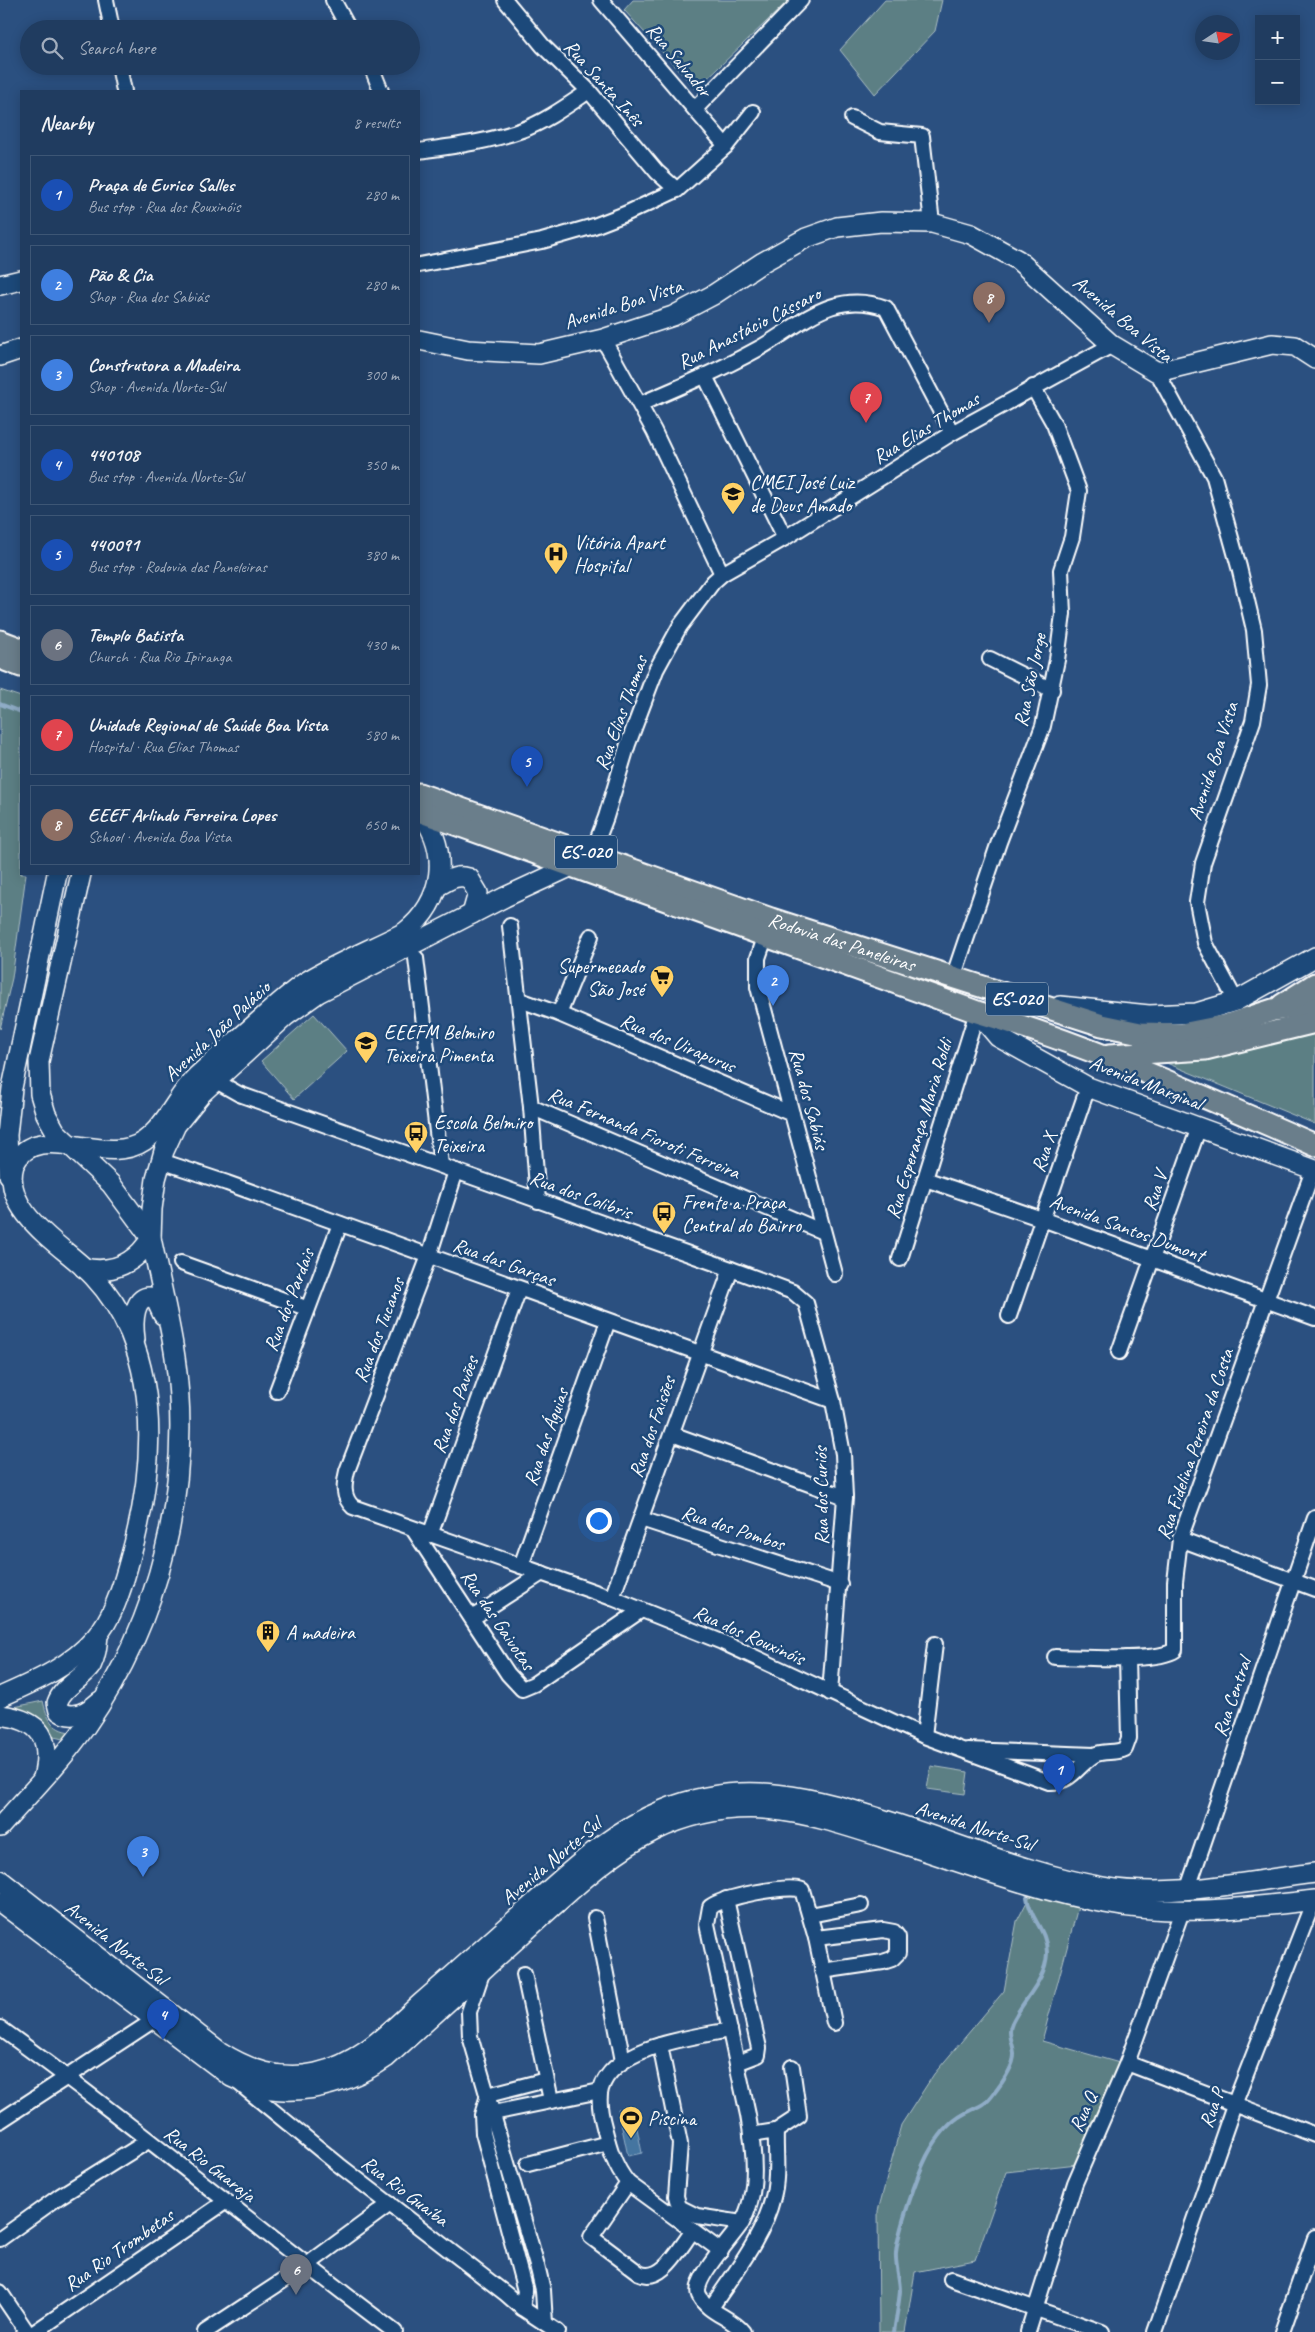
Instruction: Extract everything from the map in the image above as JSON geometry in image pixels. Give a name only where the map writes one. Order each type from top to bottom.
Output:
[{"type":"main road","name":"Avenida Boa Vista","points":[[420,340],[468,350],[539,354],[603,339],[673,316],[713,295],[806,238],[837,227],[872,223],[932,223],[971,234],[1018,260],[1112,344],[1158,372]]},
{"type":"main road","points":[[0,285],[20,280]]},
{"type":"main road","points":[[1158,372],[1272,344],[1295,346],[1315,359]]},
{"type":"main road","points":[[0,356],[20,350]]},
{"type":"main road","points":[[0,642],[20,649]]},
{"type":"main road","points":[[0,658],[20,666]]},
{"type":"main road","name":"Rodovia das Paneleiras","points":[[420,794],[592,854],[755,925],[977,1012],[1030,1028],[1101,1055],[1315,1145]]},
{"type":"main road","name":"Rodovia das Paneleiras","points":[[420,811],[572,866],[755,925],[953,978],[1102,1025],[1140,1033],[1182,1034],[1202,1031],[1273,1010]]},
{"type":"main road","name":"Avenida João Palácio","points":[[0,1827],[85,1727],[104,1697],[138,1630],[153,1590],[168,1539],[174,1507],[179,1447],[175,1357],[151,1238],[153,1194],[169,1138],[208,1077],[304,984],[405,932],[422,917],[438,886],[440,864],[438,846],[432,830],[420,812]]},
{"type":"main road","name":"Avenida João Palácio","points":[[10,1183],[12,1167],[22,1153],[44,1142],[116,1151],[140,1144],[158,1128],[180,1096],[208,1077],[307,999],[472,914],[572,866]]},
{"type":"main road","points":[[57,875],[12,1088],[7,1142],[10,1183],[14,1201],[24,1216],[46,1238],[84,1268],[102,1287],[121,1315],[139,1361]]},
{"type":"main road","points":[[81,875],[38,1072],[40,1094],[46,1114],[56,1132],[110,1184],[151,1238],[140,1254],[124,1265],[104,1270],[84,1268]]},
{"type":"main road","points":[[438,886],[451,878],[461,875],[469,878],[478,893],[472,914]]},
{"type":"main road","points":[[1030,1003],[1149,1015],[1172,1015],[1211,1010],[1236,1001],[1315,957]]},
{"type":"main road","points":[[1273,1010],[1315,984]]},
{"type":"main road","points":[[1273,1010],[1315,1004]]},
{"type":"main road","name":"Avenida Marginal","points":[[977,1012],[998,1037],[1088,1087],[1314,1170]]},
{"type":"main road","points":[[1101,1055],[1205,1050],[1315,1022]]},
{"type":"main road","points":[[0,1697],[53,1672],[81,1652],[98,1635],[118,1596],[143,1508],[149,1435],[133,1327],[136,1308],[140,1300],[149,1297],[155,1298],[159,1305],[175,1357]]},
{"type":"main road","points":[[98,1635],[96,1652],[89,1668],[63,1692],[58,1701],[58,1707],[66,1715],[78,1715],[90,1709],[104,1697]]},
{"type":"main road","points":[[0,1715],[32,1724],[42,1736],[48,1753],[42,1779]]},
{"type":"main road","name":"Avenida Norte-Sul","points":[[0,1880],[218,2051],[250,2068],[284,2076],[316,2073],[351,2060],[398,2024],[597,1847],[642,1819],[663,1810],[713,1796],[746,1792],[803,1796],[1030,1867],[1100,1886],[1146,1892],[1315,1873]]},
{"type":"main road","name":"Avenida Norte-Sul","points":[[0,1902],[231,2077],[256,2087],[284,2090],[316,2088],[352,2078],[386,2058],[588,1876],[637,1840],[687,1818],[735,1808],[767,1808],[800,1813],[1074,1896],[1127,1907],[1182,1911],[1233,1910],[1314,1900]]},
{"type":"street","points":[[106,0],[110,20]]},
{"type":"street","points":[[334,0],[344,20]]},
{"type":"street","name":"Rua Santa Inês","points":[[505,0],[544,46],[589,91],[657,172],[677,190]]},
{"type":"street","points":[[695,109],[801,0]]},
{"type":"street","name":"Rua Salvador","points":[[609,3],[726,146]]},
{"type":"street","points":[[121,75],[124,90]]},
{"type":"street","points":[[374,75],[381,90]]},
{"type":"street","points":[[420,151],[477,141],[522,130],[546,118],[589,91]]},
{"type":"street","points":[[420,261],[567,235],[625,214],[677,190],[726,146],[753,112]]},
{"type":"street","points":[[852,118],[880,132],[922,136],[932,223]]},
{"type":"street","name":"Rua Anastácio Cássaro","points":[[640,404],[705,376],[760,349],[802,319],[840,304],[869,301],[886,308],[952,434]]},
{"type":"street","points":[[603,339],[640,404],[722,574]]},
{"type":"street","name":"Rua Elias Thomas","points":[[592,854],[606,817],[628,744],[656,670],[680,626],[713,582],[722,574],[785,538],[952,434],[1112,344]]},
{"type":"street","name":"Avenida Boa Vista","points":[[1158,372],[1214,477],[1254,630],[1259,685],[1253,721],[1203,863],[1198,902],[1205,944],[1218,972],[1236,1001]]},
{"type":"street","points":[[705,376],[785,538]]},
{"type":"street","name":"Rua São Jorge","points":[[953,978],[999,842],[1043,726],[1052,690],[1063,614],[1062,570],[1072,537],[1080,491],[1054,424],[1033,388]]},
{"type":"street","points":[[990,659],[1052,690]]},
{"type":"street","name":"Rua dos Sabiás","points":[[755,925],[759,952],[757,978],[835,1274]]},
{"type":"street","points":[[510,926],[531,1107],[538,1201]]},
{"type":"street","points":[[559,1014],[591,936]]},
{"type":"street","points":[[416,958],[441,1165]]},
{"type":"street","name":"Rua dos Uirapurus","points":[[520,1000],[559,1014],[792,1114]]},
{"type":"street","name":"Rua Esperança Maria Roldi","points":[[900,1258],[977,1012]]},
{"type":"street","name":"Rua dos Colibris","points":[[208,1077],[239,1094],[264,1104],[456,1170],[793,1292],[806,1303]]},
{"type":"street","name":"Rua X","points":[[1010,1316],[1088,1087]]},
{"type":"street","name":"Rua Fernanda Fioroti Ferreira","points":[[531,1107],[823,1232]]},
{"type":"street","name":"Rua V","points":[[1120,1352],[1198,1128]]},
{"type":"street","name":"Rua das Garças","points":[[161,1161],[608,1321],[700,1352],[833,1402]]},
{"type":"street","name":"Rua dos Tucanos","points":[[349,1503],[344,1487],[347,1472],[429,1256],[456,1170]]},
{"type":"street","name":"Rua Fidelina Pereira da Costa","points":[[1054,1657],[1126,1658],[1163,1655],[1175,1650],[1175,1582],[1180,1539],[1267,1300],[1285,1245],[1314,1170]]},
{"type":"street","name":"Avenida Santos Dumont","points":[[925,1180],[1153,1258],[1315,1318]]},
{"type":"street","name":"Rua dos Pardais","points":[[276,1391],[306,1308],[340,1224]]},
{"type":"street","points":[[181,1263],[306,1308]]},
{"type":"street","name":"Rua dos Faisões","points":[[612,1598],[731,1269]]},
{"type":"street","name":"Rua dos Pavões","points":[[430,1535],[518,1289]]},
{"type":"street","name":"Rua dos Curiós","points":[[806,1303],[833,1402],[843,1454],[845,1497],[840,1584],[830,1693]]},
{"type":"street","name":"Rua das Águias","points":[[522,1566],[608,1321]]},
{"type":"street","points":[[672,1434],[845,1497]]},
{"type":"street","name":"Rua dos Rouxinóis","points":[[349,1503],[363,1511],[612,1598],[640,1611],[722,1642],[924,1736],[1049,1782],[1066,1779],[1094,1756],[1125,1749],[1129,1738],[1126,1658]]},
{"type":"street","name":"Rua Central","points":[[1188,1888],[1315,1518]]},
{"type":"street","name":"Rua dos Pombos","points":[[641,1519],[840,1584]]},
{"type":"street","name":"Rua das Gaivotas","points":[[413,1529],[513,1682],[522,1689],[534,1684],[640,1611]]},
{"type":"street","points":[[1180,1539],[1315,1589]]},
{"type":"street","points":[[472,1618],[542,1573]]},
{"type":"street","points":[[924,1736],[936,1644]]},
{"type":"street","points":[[958,1749],[1094,1756]]},
{"type":"street","points":[[743,2332],[700,2298],[698,2287],[742,2223],[751,2197],[754,2171],[751,2136],[707,1918],[710,1907],[726,1899],[788,1889],[800,1889],[805,1893],[834,2023]]},
{"type":"street","points":[[726,1899],[759,2048],[758,2055],[737,2063]]},
{"type":"street","name":"Rua P","points":[[1155,2332],[1234,2105],[1314,1900]]},
{"type":"street","points":[[810,1915],[861,1905]]},
{"type":"street","name":"Rua Q","points":[[1028,2332],[1075,2183],[1127,2064],[1182,1911]]},
{"type":"street","points":[[595,1918],[623,2061]]},
{"type":"street","points":[[816,1938],[883,1930],[894,1932],[899,1942],[898,1953],[888,1961],[822,1971]]},
{"type":"street","points":[[485,1968],[472,1999],[469,2024],[476,2057],[488,2095],[486,2147],[525,2290],[522,2308]]},
{"type":"street","points":[[524,1974],[551,2100]]},
{"type":"street","points":[[0,2121],[154,2020]]},
{"type":"street","name":"Rua Rio Guaraja","points":[[0,2028],[67,2076],[388,2330]]},
{"type":"street","points":[[721,2251],[692,2232],[628,2183],[618,2168],[608,2143],[603,2123],[600,2091],[606,2077],[623,2061],[660,2045],[730,2030]]},
{"type":"street","points":[[660,2045],[680,2144],[676,2196],[679,2207],[697,2216],[742,2223]]},
{"type":"street","points":[[1127,2064],[1315,2135]]},
{"type":"street","points":[[751,2136],[776,2131],[799,2116],[792,2067]]},
{"type":"street","name":"Rua Rio Guaíba","points":[[231,2077],[551,2329]]},
{"type":"street","points":[[488,2095],[546,2080]]},
{"type":"street","points":[[487,2114],[600,2091]]},
{"type":"street","points":[[487,2114],[543,2290],[551,2329]]},
{"type":"street","points":[[711,2308],[759,2235],[774,2196],[777,2148],[776,2131]]},
{"type":"street","points":[[0,2239],[60,2196],[148,2141]]},
{"type":"street","points":[[528,2164],[608,2143]]},
{"type":"street","points":[[628,2183],[591,2237],[639,2273],[648,2276],[655,2275],[665,2267],[692,2232]]},
{"type":"street","name":"Rua Rio Trombetas","points":[[36,2332],[225,2202]]},
{"type":"street","points":[[206,2332],[307,2265],[390,2204]]},
{"type":"street","points":[[1282,2332],[1315,2238]]},
{"type":"street","points":[[950,2279],[1102,2332]]},
{"type":"street","points":[[506,2294],[525,2290],[543,2290]]},
{"type":"street","points":[[0,2292],[27,2332]]},
{"type":"green space","points":[[633,0],[789,0],[696,89],[624,10]]},
{"type":"green space","points":[[885,0],[942,0],[935,31],[875,94],[840,50]]},
{"type":"green space","points":[[0,690],[20,697],[20,875],[26,875],[12,978],[0,1029]]},
{"type":"green space","points":[[314,1014],[347,1051],[294,1099],[261,1061]]},
{"type":"green space","points":[[1315,1026],[1315,1124],[1147,1055]]},
{"type":"green space","points":[[43,1701],[48,1717],[54,1726],[71,1732],[63,1739],[54,1737],[41,1720],[14,1707]]},
{"type":"green space","points":[[931,1766],[968,1772],[965,1794],[927,1789]]},
{"type":"green space","points":[[1032,1892],[1079,1903],[1042,2041],[1123,2064],[1086,2163],[1006,2172],[975,2260],[915,2272],[905,2332],[879,2332],[878,2211],[901,2125],[934,2074],[1004,1991],[1017,1921]]},
{"type":"water","name":"Piscina","points":[[628,2107],[631,2124],[636,2123],[642,2153],[628,2156],[618,2109]]},
{"type":"waterway","points":[[0,704],[20,712]]},
{"type":"waterway","points":[[894,2332],[900,2291],[896,2258],[897,2243],[913,2189],[927,2156],[942,2132],[958,2118],[986,2102],[1006,2076],[1014,2058],[1010,2034],[1011,2027],[1043,1972],[1046,1963],[1047,1953],[1044,1937],[1031,1912],[1027,1897]]},
{"type":"place","name":"EEEF Arlindo Ferreira Lopes","points":[[989,323]]},
{"type":"place","name":"Unidade Regional de Saúde Boa Vista","points":[[866,423]]},
{"type":"place","name":"CMEI José Luiz de Deus Amado","points":[[733,515]]},
{"type":"place","name":"Vitória Apart Hospital","points":[[556,575]]},
{"type":"place","name":"440091","points":[[527,787]]},
{"type":"place","name":"Supermecado São José","points":[[662,998]]},
{"type":"place","name":"Pão & Cia","points":[[773,1006]]},
{"type":"place","name":"EEEFM Belmiro Teixeira Pimenta","points":[[366,1064]]},
{"type":"place","name":"Escola Belmiro Teixeira","points":[[416,1154]]},
{"type":"place","name":"Frente a Praça Central do Bairro","points":[[664,1234]]},
{"type":"place","name":"A madeira","points":[[268,1653]]},
{"type":"place","name":"Praça de Eurico Salles","points":[[1059,1795]]},
{"type":"place","name":"Construtora a Madeira","points":[[143,1877]]},
{"type":"place","name":"440108","points":[[163,2040]]},
{"type":"place","name":"Piscina","points":[[631,2139]]},
{"type":"place","name":"Templo Batista","points":[[296,2295]]}]
